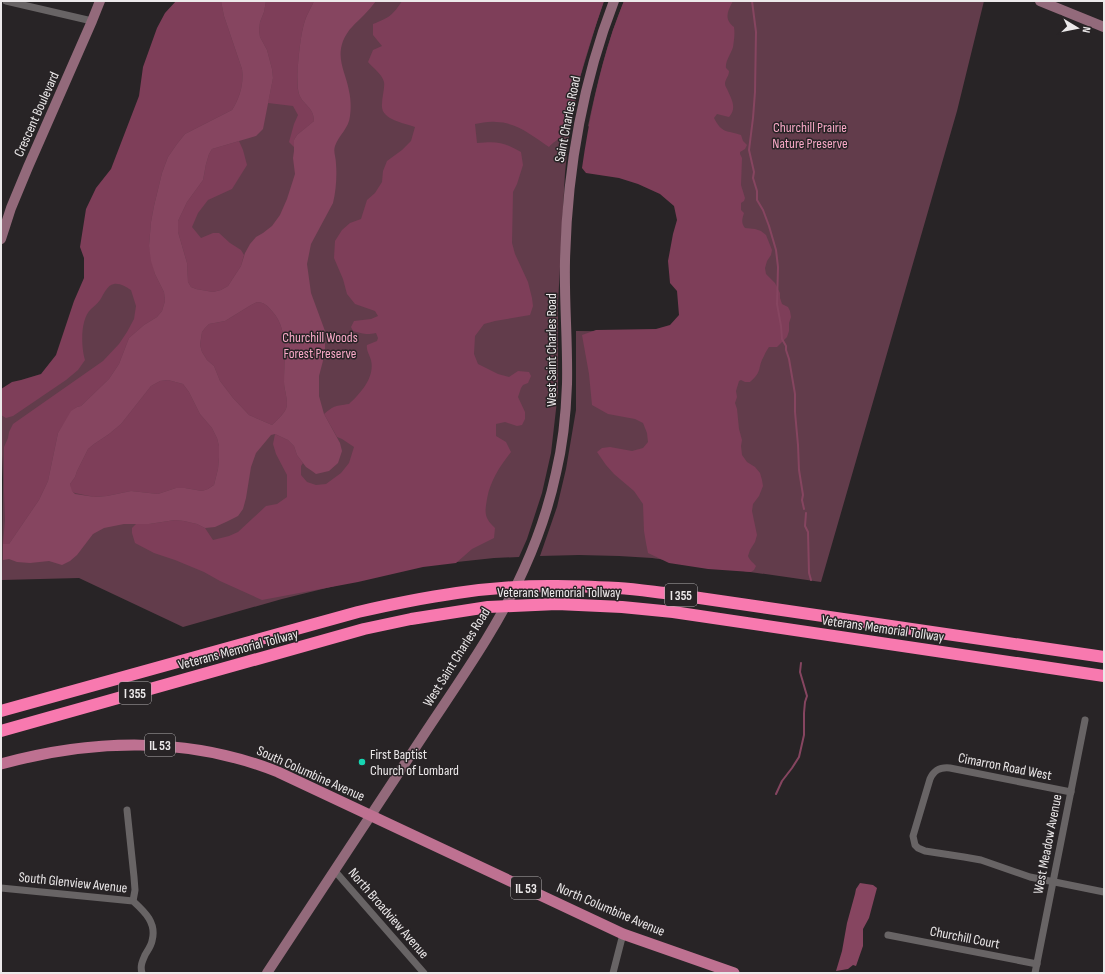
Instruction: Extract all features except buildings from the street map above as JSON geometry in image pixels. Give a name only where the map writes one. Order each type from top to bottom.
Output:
[{"type":"highway","name":"Veterans Memorial Tollway","points":[[1,711],[358,612],[428,597],[497,588],[556,586],[619,588],[672,594],[1104,658]]},
{"type":"highway","name":"Veterans Memorial Tollway","points":[[1,730],[364,630],[411,619],[488,607],[557,604],[622,607],[673,612],[1104,676]]},
{"type":"main road","name":"Crescent Boulevard","points":[[1,239],[11,208],[25,174],[100,1]]},
{"type":"main road","name":"Saint Charles Road","points":[[565,247],[570,180],[578,130],[593,65],[614,1]]},
{"type":"main road","points":[[1040,1],[1104,27]]},
{"type":"main road","name":"West Saint Charles Road","points":[[267,973],[371,816],[489,633],[529,559],[544,518],[551,493],[561,447],[565,413],[567,381],[565,247]]},
{"type":"main road","name":"South Columbine Avenue","points":[[1,764],[41,755],[88,748],[147,745],[178,746],[251,762],[278,772],[371,816]]},
{"type":"main road","name":"North Columbine Avenue","points":[[371,816],[623,934],[734,973]]},
{"type":"street","points":[[6,1],[92,21]]},
{"type":"street","name":"West Meadow Avenue","points":[[1035,973],[1085,720]]},
{"type":"street","name":"Cimarron Road West","points":[[1053,882],[1030,877],[981,860],[921,850],[915,845],[913,836],[932,776],[937,770],[944,768],[1071,792]]},
{"type":"street","points":[[127,810],[135,890],[133,901]]},
{"type":"street","name":"North Broadview Avenue","points":[[334,870],[424,973]]},
{"type":"street","points":[[1053,882],[1104,892]]},
{"type":"street","name":"South Glenview Avenue","points":[[1,888],[133,901],[148,915],[154,933],[151,945],[142,962],[142,973]]},
{"type":"street","points":[[614,973],[623,934]]},
{"type":"street","name":"Churchill Court","points":[[888,935],[1037,964]]},
{"type":"green space","name":"Churchill Woods Forest Preserve","points":[[176,1],[604,1],[579,81],[568,143],[558,304],[558,392],[551,453],[542,493],[527,539],[519,557],[494,558],[429,565],[371,577],[282,599],[183,627],[79,578],[2,580],[3,479],[1,392],[67,377],[99,246],[87,239]]},
{"type":"green space","name":"Churchill Prairie Nature Preserve","points":[[624,1],[984,1],[957,111],[821,582],[652,558],[579,555],[540,556],[557,507],[566,469],[576,410],[576,331],[686,332],[690,198],[588,126],[608,47]]},
{"type":"shaded area","points":[[176,1],[221,1],[224,16],[242,69],[242,85],[239,95],[232,110],[185,134],[168,157],[162,173],[154,206],[149,246],[155,274],[164,292],[165,301],[162,311],[157,317],[144,325],[129,338],[119,364],[109,379],[81,406],[72,411],[58,433],[48,481],[39,500],[9,544],[3,544],[5,520],[4,447],[13,424],[103,361],[119,344],[134,319],[136,306],[131,290],[118,284],[109,286],[99,301],[87,314],[85,319],[82,341],[85,360],[78,370],[66,380],[13,416],[6,418],[1,415],[1,389],[12,382],[41,374],[56,355],[74,301],[84,278],[84,258],[80,247],[86,209],[96,188],[111,169],[139,96],[143,67],[157,28],[165,13]]},
{"type":"shaded area","points":[[221,1],[266,1],[259,30],[260,37],[267,50],[273,78],[263,129],[256,136],[212,149],[206,164],[203,180],[187,202],[178,221],[178,232],[187,263],[188,282],[191,287],[196,289],[213,292],[228,286],[241,266],[245,253],[250,244],[256,237],[272,226],[280,215],[287,199],[295,174],[293,158],[294,140],[297,135],[314,121],[312,112],[299,94],[298,59],[302,30],[314,1],[376,1],[349,30],[341,48],[342,66],[348,84],[350,97],[350,116],[348,124],[334,148],[336,178],[333,203],[311,244],[307,264],[311,293],[325,331],[325,353],[319,376],[319,396],[324,414],[340,443],[342,451],[338,463],[329,471],[316,474],[306,467],[297,455],[294,446],[288,440],[275,434],[271,435],[256,453],[251,467],[243,509],[238,516],[226,522],[215,527],[205,528],[197,524],[175,520],[149,524],[124,524],[104,528],[93,534],[77,555],[62,565],[49,561],[30,563],[17,562],[9,559],[3,560],[3,544],[9,544],[39,500],[48,481],[58,433],[71,411],[81,406],[109,379],[119,364],[129,338],[144,325],[157,317],[162,311],[165,301],[164,292],[155,274],[149,246],[151,222],[162,173],[168,157],[185,134],[232,110],[241,90],[242,69],[224,16]],"holes":[[[257,302],[269,307],[277,318],[283,335],[285,354],[284,382],[287,406],[272,425],[249,415],[233,398],[220,381],[214,366],[207,360],[200,345],[202,332],[209,324],[225,321]],[[168,380],[183,384],[189,392],[200,414],[212,428],[217,438],[219,458],[214,485],[202,491],[176,488],[158,494],[131,491],[95,497],[75,494],[72,491],[70,484],[75,477],[88,449],[121,424],[151,386],[160,381]]]},
{"type":"shaded area","points":[[266,1],[314,1],[302,30],[298,59],[298,88],[301,98],[314,116],[314,121],[297,135],[294,140],[294,147],[289,142],[298,115],[293,106],[268,103],[273,78],[272,69],[267,50],[260,37],[259,30]]},
{"type":"shaded area","points":[[402,1],[604,1],[579,81],[570,117],[559,138],[549,147],[524,130],[510,124],[486,122],[475,124],[477,143],[500,143],[521,152],[523,165],[513,192],[512,243],[515,254],[528,282],[533,306],[530,315],[484,324],[475,336],[474,354],[478,364],[498,374],[509,377],[518,371],[529,372],[531,376],[528,383],[523,385],[518,397],[525,412],[525,419],[522,425],[517,426],[505,422],[496,424],[496,436],[506,442],[511,452],[496,474],[488,492],[486,515],[488,520],[495,528],[494,538],[472,549],[456,563],[423,567],[358,582],[262,600],[204,572],[154,553],[135,543],[132,528],[136,524],[149,524],[175,520],[197,524],[205,528],[213,540],[238,532],[266,506],[277,504],[287,497],[287,475],[276,454],[273,444],[275,434],[288,440],[294,446],[297,455],[303,463],[301,466],[301,475],[307,482],[316,485],[326,484],[341,473],[349,463],[354,447],[337,437],[324,414],[335,406],[349,404],[366,384],[372,366],[367,345],[377,341],[378,338],[376,333],[360,333],[353,331],[351,327],[354,321],[371,319],[378,316],[375,311],[355,304],[347,294],[343,279],[334,258],[335,241],[342,230],[350,223],[361,219],[367,200],[375,193],[382,182],[383,171],[387,161],[411,141],[415,127],[394,120],[385,114],[382,109],[384,82],[368,62],[373,50],[382,46],[373,35],[373,24],[390,16]]},
{"type":"shaded area","points":[[624,1],[733,1],[729,9],[728,18],[734,27],[734,39],[733,47],[726,63],[726,68],[729,71],[729,74],[725,83],[732,100],[733,110],[729,117],[717,114],[714,118],[722,129],[741,135],[743,141],[747,145],[745,149],[740,152],[742,158],[741,185],[745,198],[741,203],[741,210],[744,213],[742,223],[745,228],[761,231],[766,235],[772,250],[765,268],[766,274],[775,283],[780,293],[782,304],[788,307],[791,317],[787,337],[777,347],[769,347],[762,360],[757,375],[750,382],[739,381],[736,391],[737,397],[735,403],[742,440],[742,455],[747,462],[755,467],[760,473],[763,486],[759,496],[753,504],[752,511],[757,535],[748,556],[756,566],[751,572],[708,569],[669,563],[648,553],[644,531],[643,504],[634,491],[606,465],[597,452],[602,448],[610,447],[632,451],[643,448],[648,442],[647,433],[643,423],[635,419],[608,414],[592,405],[589,374],[582,335],[596,330],[656,329],[670,325],[679,315],[677,291],[670,283],[668,261],[677,220],[674,206],[660,194],[638,184],[619,178],[586,173],[582,168],[598,81],[613,30]]},
{"type":"shaded area","points":[[239,141],[247,165],[232,189],[208,200],[198,213],[192,227],[201,238],[213,233],[219,233],[241,250],[244,255],[241,266],[228,286],[221,290],[213,292],[196,289],[191,287],[188,282],[187,263],[178,232],[178,221],[187,202],[203,180],[206,164],[212,149]]},
{"type":"shaded area","points":[[257,302],[269,307],[281,326],[283,335],[285,354],[284,382],[287,406],[272,425],[249,415],[233,398],[220,381],[214,366],[207,360],[200,345],[202,332],[209,324],[225,321]]},
{"type":"shaded area","points":[[168,380],[183,384],[189,392],[200,414],[212,428],[217,438],[219,458],[214,485],[202,491],[176,488],[158,494],[131,491],[94,497],[71,491],[70,484],[75,477],[88,449],[121,424],[151,386],[160,381]]},
{"type":"shaded area","points":[[860,883],[873,885],[877,888],[869,918],[863,929],[863,946],[856,966],[853,965],[848,969],[836,971],[856,889]]},
{"type":"waterway","points":[[752,1],[756,32],[755,92],[749,150],[754,172],[753,178],[757,191],[757,200],[763,210],[776,250],[778,267],[777,304],[782,339],[786,346],[795,394],[799,470],[804,509]]},
{"type":"waterway","points":[[806,513],[805,526],[808,532],[809,573],[811,580]]},
{"type":"waterway","points":[[776,794],[782,781],[799,757],[804,735],[804,713],[807,696],[800,672],[801,663]]},
{"type":"place","name":"First Baptist Church of Lombard","points":[[362,762]]}]
